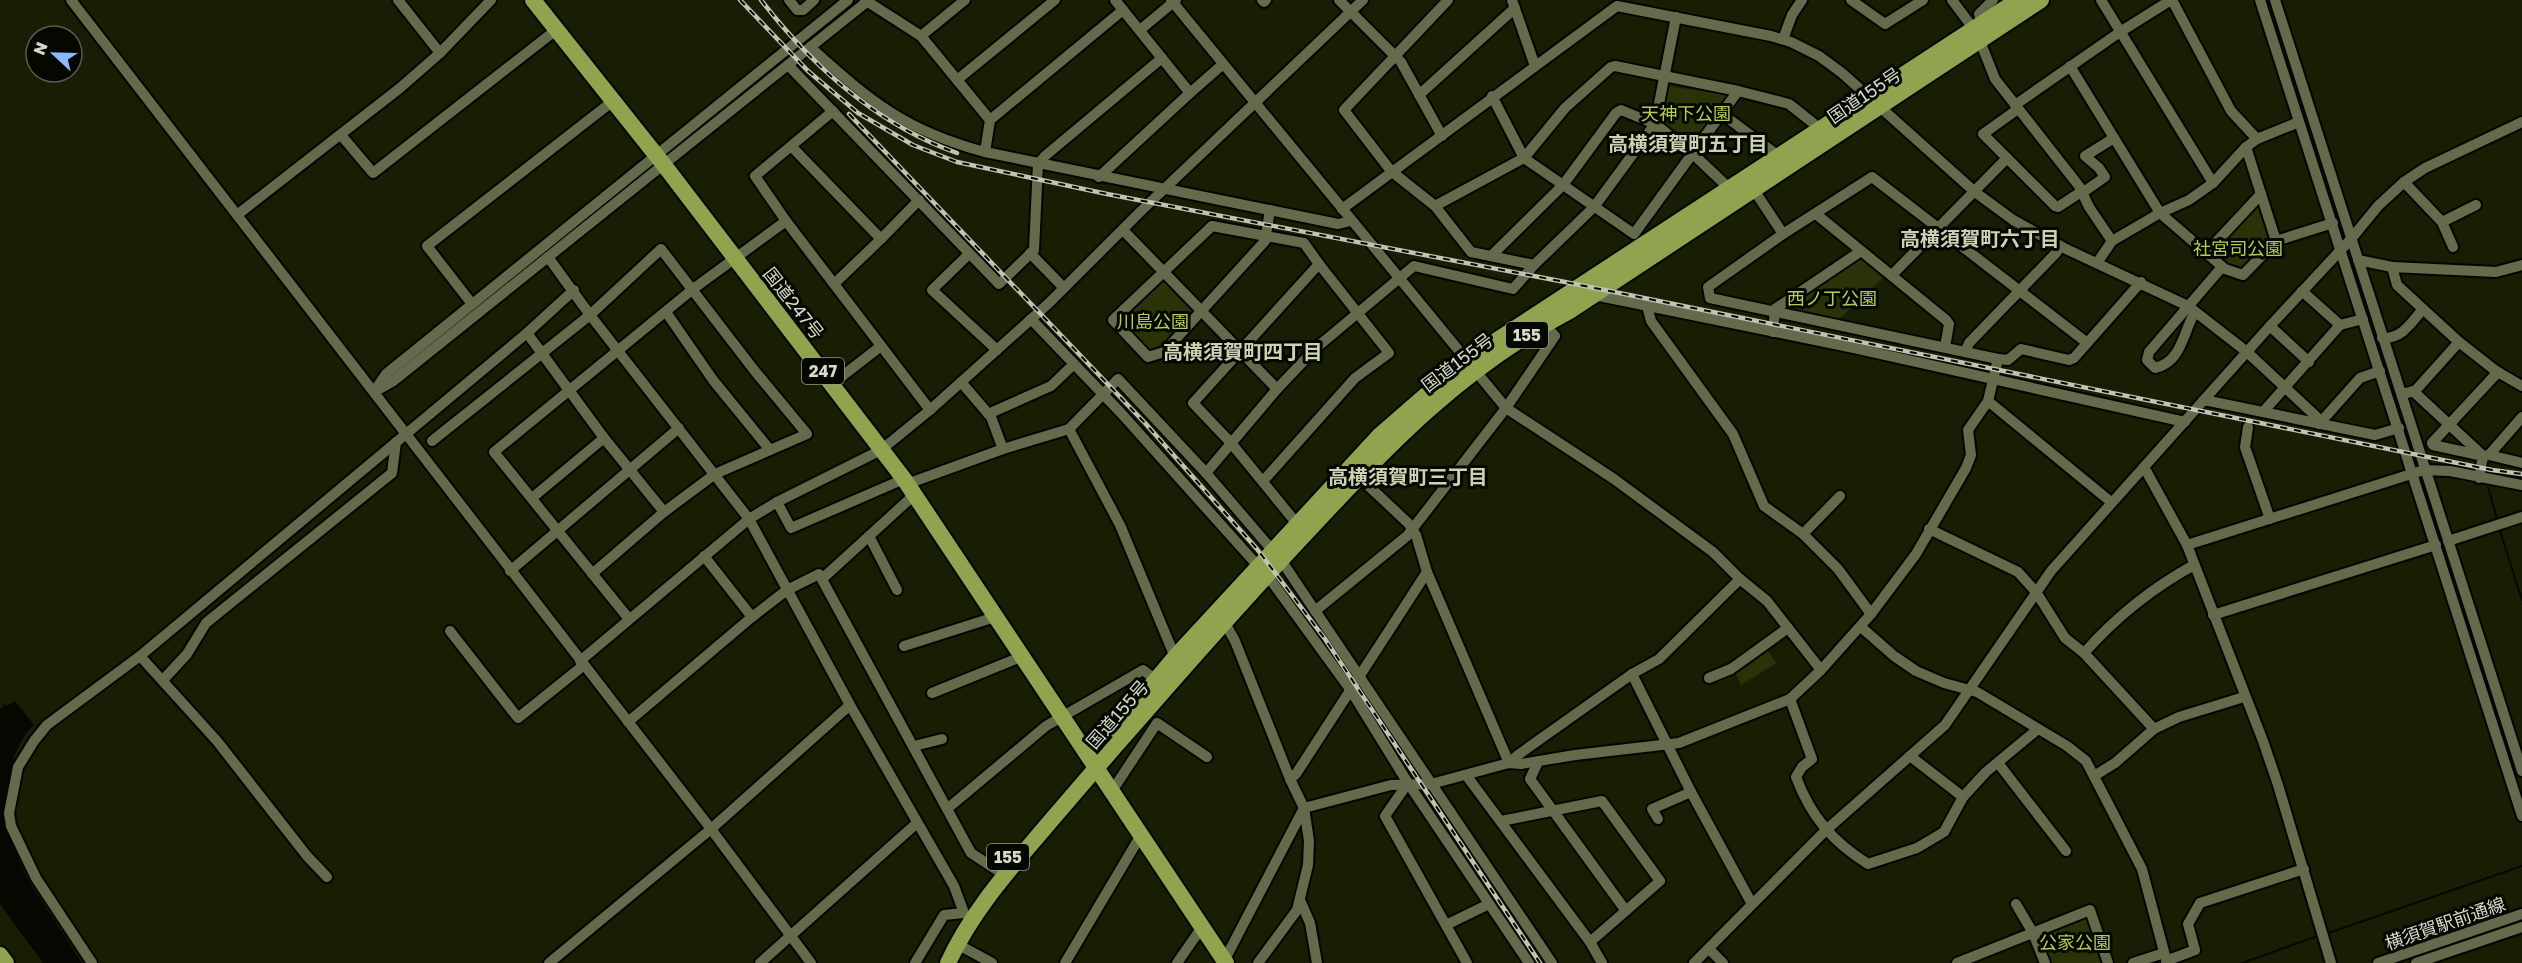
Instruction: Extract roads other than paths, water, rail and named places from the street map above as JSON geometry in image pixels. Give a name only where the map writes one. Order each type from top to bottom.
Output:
[{"type":"highway","name":"国道247号","points":[[533,0],[660,160],[908,486],[1093,764]]},
{"type":"highway","name":"国道155号","points":[[948,963],[957,944],[990,892],[1175,657],[1470,366],[1594,295],[1754,190],[2018,0]]},
{"type":"highway","name":"国道155号","points":[[1979,30],[2041,0]]},
{"type":"highway","name":"国道155号","points":[[1277,556],[1298,525],[1380,435],[1535,313],[1819,131],[1874,102]]},
{"type":"highway","name":"国道155号","points":[[937,963],[964,913],[997,870],[1224,621],[1263,570]]},
{"type":"highway","name":"国道155号","points":[[1093,764],[1224,962]]},
{"type":"highway","points":[[0,955],[6,963]]},
{"type":"street","points":[[71,0],[711,828],[811,963]]},
{"type":"street","points":[[414,0],[400,4],[440,53]]},
{"type":"street","points":[[237,215],[341,135],[440,53],[491,0]]},
{"type":"street","points":[[789,0],[797,10],[803,10],[814,0]]},
{"type":"street","points":[[374,392],[392,382],[548,257],[848,0]]},
{"type":"street","points":[[921,36],[965,0]]},
{"type":"street","points":[[957,80],[1055,0]]},
{"type":"street","points":[[1115,0],[1190,93]]},
{"type":"street","points":[[1339,0],[1395,55],[1442,136]]},
{"type":"street","points":[[450,631],[518,718],[629,619],[749,519],[777,502],[881,450],[930,410],[1064,288],[1363,0]]},
{"type":"street","points":[[1448,0],[1344,110],[1391,171],[1436,206],[1472,252],[1534,265]]},
{"type":"street","points":[[1783,39],[1792,15],[1802,0]]},
{"type":"street","points":[[1851,0],[1886,24],[1923,0]]},
{"type":"street","points":[[1952,0],[1979,30]]},
{"type":"street","points":[[1993,0],[1980,11],[1979,30],[1995,79],[2079,186],[2112,241]]},
{"type":"street","points":[[2101,0],[2213,183]]},
{"type":"street","points":[[2114,138],[2085,156],[2099,168],[2105,177],[2058,207],[1983,134],[2070,66],[2171,0],[2231,111],[2257,139]]},
{"type":"street","points":[[2260,0],[2399,428],[2448,541],[2522,771]]},
{"type":"street","points":[[2275,0],[2400,395],[2436,545],[2522,816]]},
{"type":"street","points":[[374,392],[386,374],[472,304],[788,65],[866,1],[921,36],[990,120]]},
{"type":"street","points":[[1140,30],[1173,1],[1254,105],[1506,408],[1670,519],[1713,552],[1740,579],[1767,601],[1821,670]]},
{"type":"street","points":[[1342,208],[1442,136],[1617,3],[1783,39],[1818,56],[1874,102],[1975,192],[2013,220],[2060,246],[2141,282],[2192,309],[2247,352],[2320,422]]},
{"type":"street","points":[[1419,94],[1514,4],[1535,66]]},
{"type":"street","points":[[986,152],[990,120],[1123,10]]},
{"type":"street","points":[[1206,473],[1277,389],[1316,348],[1357,312],[1399,281],[1414,266],[1513,289],[1534,265],[1594,207],[1655,124],[1676,17]]},
{"type":"street","points":[[341,135],[373,173],[556,30]]},
{"type":"street","points":[[810,47],[874,104],[909,125],[948,142],[1099,177],[1338,224],[1351,220]]},
{"type":"street","points":[[788,65],[999,284],[1034,250],[1038,164],[1162,58]]},
{"type":"street","points":[[1099,177],[1222,65]]},
{"type":"street","points":[[1436,206],[1524,158],[1565,108],[1611,67],[1615,66],[1665,75],[1789,104],[1814,123],[1819,131]]},
{"type":"street","points":[[2070,66],[2160,213],[2222,267],[2244,274],[2276,241],[2332,223]]},
{"type":"street","points":[[1492,96],[1524,158],[1634,234],[1738,91]]},
{"type":"street","points":[[472,304],[427,246],[613,101]]},
{"type":"street","points":[[1491,256],[1563,185],[1616,113],[1621,110],[1655,124],[1693,154],[1730,189]]},
{"type":"street","points":[[833,111],[755,177],[930,410]]},
{"type":"street","points":[[1722,114],[1772,151]]},
{"type":"street","points":[[2097,263],[2112,241],[2160,213],[2189,200],[2213,183],[2246,147],[2257,139],[2299,122]]},
{"type":"street","points":[[1694,963],[1825,831],[1945,725],[2050,571],[2378,206],[2404,182],[2425,168],[2522,122]]},
{"type":"street","points":[[792,147],[881,239]]},
{"type":"street","points":[[2246,147],[2276,241]]},
{"type":"street","points":[[1892,275],[2007,158]]},
{"type":"street","points":[[2086,342],[1872,177],[1783,234],[1708,287],[1710,298],[1998,359],[2008,360],[2021,349],[2069,360],[2074,358],[2141,282]]},
{"type":"street","points":[[2404,182],[2442,222],[2453,247]]},
{"type":"street","points":[[1754,190],[1783,234]]},
{"type":"street","points":[[2206,253],[2261,194]]},
{"type":"street","points":[[834,284],[919,200]]},
{"type":"street","points":[[2442,222],[2476,205]]},
{"type":"street","points":[[1263,481],[1355,378],[1389,353],[1304,243],[1266,236],[1212,226],[1113,320],[1148,357],[1164,352],[1265,241],[1266,236],[1270,210]]},
{"type":"street","points":[[1816,214],[1946,320],[1949,324],[1945,347]]},
{"type":"street","points":[[629,619],[494,452],[693,289],[786,221]]},
{"type":"street","points":[[1123,230],[1277,389]]},
{"type":"street","points":[[1965,352],[1969,343],[2056,253],[2060,246]]},
{"type":"street","points":[[432,441],[590,315],[661,249],[754,370],[807,434],[715,474],[664,512],[592,574]]},
{"type":"street","points":[[1773,332],[1776,309],[1861,251]]},
{"type":"street","points":[[1030,253],[1064,288]]},
{"type":"street","points":[[969,254],[932,290],[997,350]]},
{"type":"street","points":[[548,257],[590,315],[749,519],[850,705],[954,886],[964,913],[944,915],[915,963]]},
{"type":"street","points":[[2358,260],[2392,267],[2496,272],[2522,265]]},
{"type":"street","points":[[1298,525],[1231,443],[1193,403],[1319,264]]},
{"type":"street","points":[[2192,309],[2180,350],[2167,365],[2155,368],[2147,360],[2149,352],[2192,309],[2222,267]]},
{"type":"street","points":[[2392,267],[2393,279],[2397,285],[2459,342],[2498,372],[2522,386]]},
{"type":"street","points":[[92,963],[36,878],[11,826],[9,813],[11,795],[18,767],[34,741],[47,724],[140,656],[527,333],[574,290]]},
{"type":"street","points":[[2302,291],[2340,325]]},
{"type":"street","points":[[1594,295],[1854,348],[2185,422]]},
{"type":"street","points":[[1647,306],[1651,321],[1733,434],[1764,506],[1803,534],[1838,569],[1871,614]]},
{"type":"street","points":[[2382,338],[2401,335],[2423,309]]},
{"type":"street","points":[[666,312],[713,380],[770,450]]},
{"type":"street","points":[[1031,319],[1102,393],[1263,570],[1350,688],[1408,783],[1529,963]]},
{"type":"street","points":[[2263,412],[2340,325],[2363,319]]},
{"type":"street","points":[[1315,611],[1413,529],[1506,408],[1555,336],[1544,324]]},
{"type":"street","points":[[2270,326],[2309,362]]},
{"type":"street","points":[[527,333],[604,438],[631,468],[664,512]]},
{"type":"street","points":[[2400,395],[2413,391],[2459,342]]},
{"type":"street","points":[[832,384],[881,346]]},
{"type":"street","points":[[1224,962],[1304,808],[1346,796],[1408,783],[1431,784],[1509,763],[1538,762],[1575,755],[1679,743],[1725,727],[1790,699],[1862,627],[1916,554],[1966,468],[1971,455],[1968,430],[1988,401],[1998,359]]},
{"type":"street","points":[[988,414],[1051,386],[1074,364]]},
{"type":"street","points":[[2320,422],[2360,378],[2380,371]]},
{"type":"street","points":[[2498,372],[2432,443],[2522,463]]},
{"type":"street","points":[[777,502],[791,528],[1003,449],[1069,429],[1118,379],[1206,473],[1277,556],[1552,963]]},
{"type":"street","points":[[961,382],[988,414],[1003,449]]},
{"type":"street","points":[[2413,391],[2486,455]]},
{"type":"street","points":[[2204,400],[2375,435],[2399,428]]},
{"type":"street","points":[[1988,401],[2111,502]]},
{"type":"street","points":[[2479,478],[2486,455],[2522,417]]},
{"type":"street","points":[[2248,427],[2245,447],[2270,519]]},
{"type":"street","points":[[510,570],[679,428]]},
{"type":"street","points":[[1069,429],[1120,525],[1175,657]]},
{"type":"street","points":[[532,498],[604,438]]},
{"type":"street","points":[[163,680],[187,654],[206,623],[392,473],[396,442]]},
{"type":"street","points":[[2144,467],[2187,545],[2278,784],[2331,963]]},
{"type":"street","points":[[2187,545],[2419,471],[2450,471],[2522,484]]},
{"type":"street","points":[[1359,477],[1413,529],[1426,572],[1509,763]]},
{"type":"street","points":[[822,579],[869,536],[908,486]]},
{"type":"street","points":[[1803,534],[1840,496]]},
{"type":"street","points":[[2448,541],[2522,517]]},
{"type":"street","points":[[1929,529],[2018,572],[2036,592],[2065,638],[2084,654],[2154,729]]},
{"type":"street","points":[[869,536],[897,590]]},
{"type":"street","points":[[2213,615],[2436,545]]},
{"type":"street","points":[[704,556],[752,617]]},
{"type":"street","points":[[2084,654],[2136,603],[2194,565]]},
{"type":"street","points":[[1290,779],[1296,774],[1426,572]]},
{"type":"street","points":[[628,722],[752,617],[787,590],[819,574],[971,853],[997,870]]},
{"type":"street","points":[[1509,763],[1518,754],[1632,674],[1659,659],[1740,579]]},
{"type":"street","points":[[904,646],[995,616]]},
{"type":"street","points":[[1224,621],[1255,687],[1290,779],[1304,808],[1309,841],[1308,865],[1298,910],[1258,963]]},
{"type":"street","points":[[1862,627],[1894,656],[1916,671],[1936,681],[1983,695],[2067,746],[2086,761],[2104,769]]},
{"type":"street","points":[[1709,678],[1731,669],[1788,628]]},
{"type":"street","points":[[140,656],[217,741],[307,856],[327,877]]},
{"type":"street","points":[[932,693],[1023,657]]},
{"type":"street","points":[[947,809],[1046,726],[1062,716],[1143,670],[1156,680]]},
{"type":"street","points":[[1632,674],[1691,792],[1752,904]]},
{"type":"street","points":[[2094,776],[2154,729],[2179,717],[2244,697]]},
{"type":"street","points":[[1790,699],[1812,759],[1802,767],[1796,777],[1810,807],[1825,831],[1868,864],[1933,840],[1944,832],[1963,797],[1986,772],[2038,729]]},
{"type":"street","points":[[549,963],[711,828],[850,705]]},
{"type":"street","points":[[1112,791],[1157,723],[1207,757]]},
{"type":"street","points":[[914,746],[942,739]]},
{"type":"street","points":[[1910,756],[1963,797]]},
{"type":"street","points":[[2086,761],[2142,870],[2166,959]]},
{"type":"street","points":[[1538,762],[1530,779],[1626,911]]},
{"type":"street","points":[[1998,764],[2066,851]]},
{"type":"street","points":[[1466,775],[1590,942],[1602,963]]},
{"type":"street","points":[[1408,783],[1385,816],[1467,963]]},
{"type":"street","points":[[1658,819],[1652,809],[1691,792]]},
{"type":"street","points":[[1501,820],[1602,801],[1660,881],[1590,942]]},
{"type":"street","points":[[760,963],[917,823]]},
{"type":"street","points":[[1065,963],[1141,835]]},
{"type":"street","points":[[2133,963],[2166,959],[2195,950],[2188,924],[2200,903],[2304,868]]},
{"type":"street","points":[[1300,900],[1310,922],[1317,963]]},
{"type":"street","points":[[1446,925],[1489,904]]},
{"type":"street","points":[[2016,904],[2033,933],[2045,963]]},
{"type":"street","points":[[1957,963],[2090,910],[2108,963]]},
{"type":"street","name":"横須賀駅前通線","points":[[2378,963],[2522,914]]},
{"type":"street","points":[[1177,963],[1202,927]]},
{"type":"street","name":"横須賀駅前通線","points":[[2416,963],[2522,927]]},
{"type":"street","points":[[957,944],[992,963]]},
{"type":"street","points":[[1709,949],[1723,963]]},
{"type":"waterway","points":[[2488,487],[2498,522]]},
{"type":"waterway","points":[[2499,528],[2522,600]]},
{"type":"waterway","points":[[2326,934],[2522,866]]},
{"type":"waterway","points":[[2242,963],[2318,936]]},
{"type":"railway","points":[[740,0],[808,71],[858,113],[913,145],[957,162],[1107,194],[1565,282],[2492,470],[2522,474]]},
{"type":"railway","points":[[761,0],[802,48],[848,91],[873,110],[900,126],[927,141],[957,153]]},
{"type":"railway","points":[[849,114],[1145,423],[1257,549],[1325,639],[1540,963]]},
{"type":"district","name":"高横須賀町五丁目","points":[[1688,143]]},
{"type":"district","name":"高横須賀町六丁目","points":[[1980,238]]},
{"type":"district","name":"高横須賀町四丁目","points":[[1243,351]]},
{"type":"district","name":"高横須賀町三丁目","points":[[1408,476]]},
{"type":"park label","name":"天神下公園","points":[[1686,113]]},
{"type":"park label","name":"社宮司公園","points":[[2238,248]]},
{"type":"park label","name":"西ノ丁公園","points":[[1832,298]]},
{"type":"park label","name":"川島公園","points":[[1153,321]]},
{"type":"park label","name":"公家公園","points":[[2075,942]]}]
